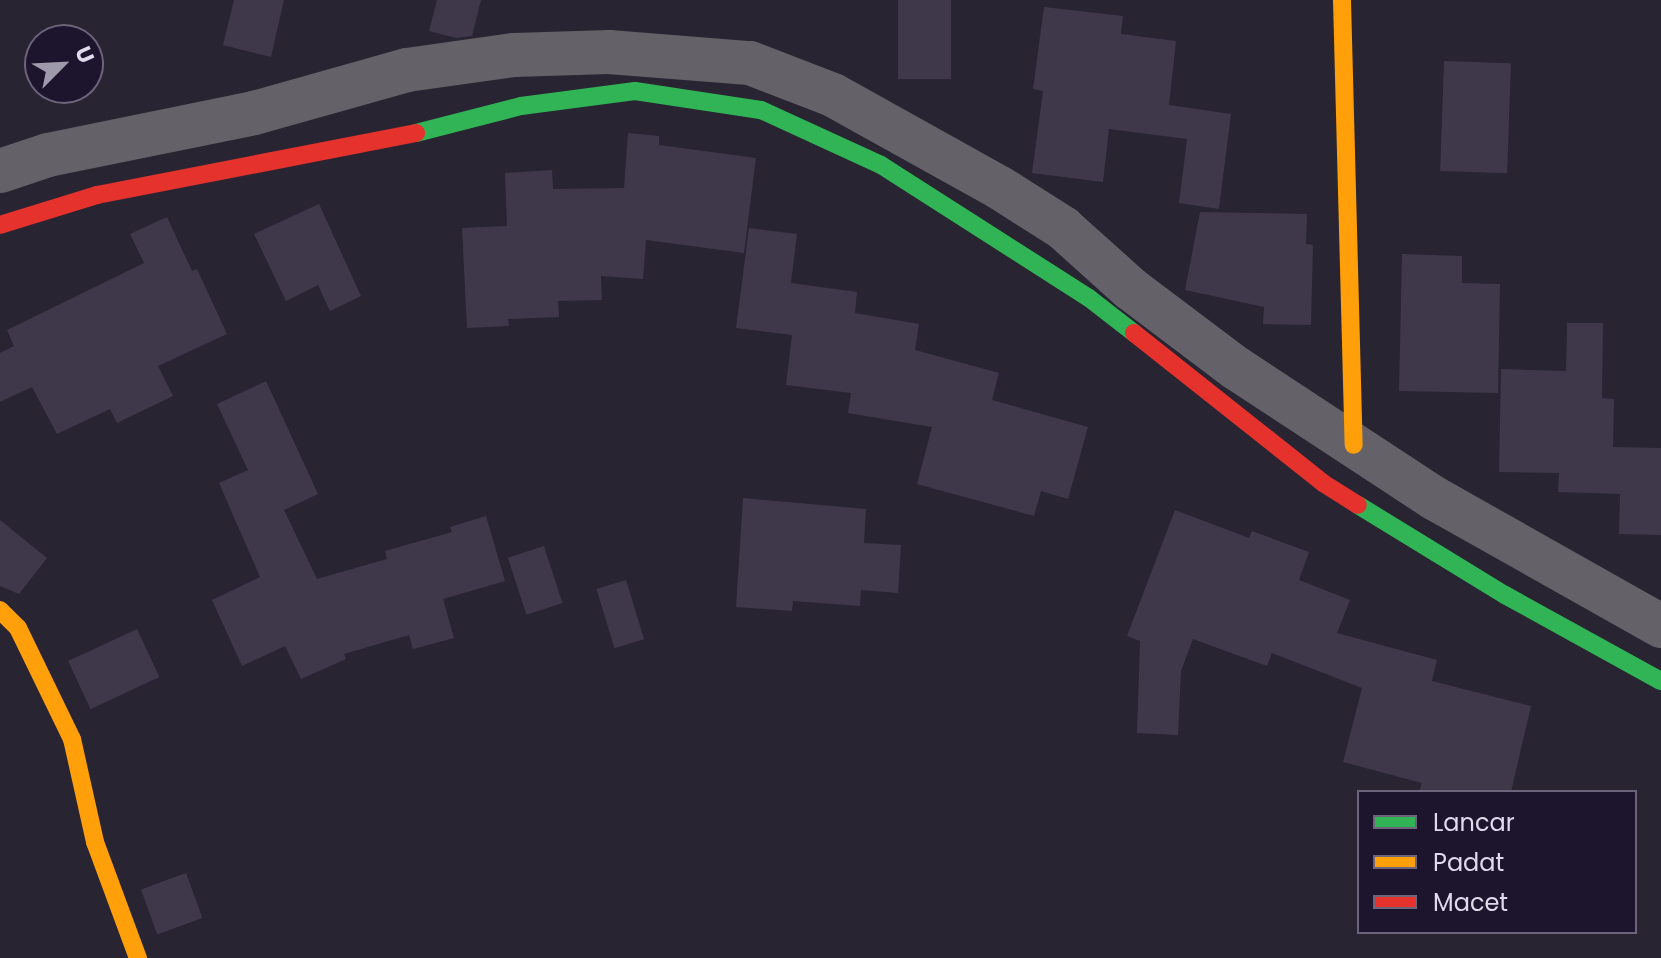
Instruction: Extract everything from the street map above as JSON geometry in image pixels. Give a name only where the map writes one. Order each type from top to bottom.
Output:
[{"type":"street","points":[[1342,0],[1354,445]]},
{"type":"street","points":[[0,171],[48,155],[254,113],[407,70],[514,55],[609,52],[750,63],[846,102],[934,149],[1063,228],[1131,289],[1236,368],[1405,479],[1661,626]]},
{"type":"street","points":[[456,64],[469,120]]},
{"type":"street","points":[[0,225],[97,195],[387,141],[521,106],[635,91],[761,110],[881,165],[1089,298],[1323,483],[1505,595],[1661,681]]},
{"type":"street","points":[[831,143],[846,102]]},
{"type":"street","points":[[1383,518],[1405,479]]},
{"type":"street","points":[[0,610],[18,628],[72,739],[95,842],[138,958]]},
{"type":"building","points":[[234,0],[284,0],[271,57],[223,45]]},
{"type":"building","points":[[437,0],[481,0],[472,36],[456,38],[429,31]]},
{"type":"building","points":[[898,0],[951,0],[951,79],[898,79]]},
{"type":"building","points":[[1044,7],[1123,16],[1121,34],[1176,41],[1169,105],[1231,114],[1219,209],[1179,203],[1187,139],[1109,129],[1103,182],[1032,173],[1043,91],[1033,89]]},
{"type":"building","points":[[1444,61],[1511,63],[1507,173],[1440,171]]},
{"type":"building","points":[[628,133],[659,136],[659,145],[756,158],[744,253],[646,240],[643,279],[601,276],[602,300],[558,301],[559,317],[508,319],[509,326],[467,328],[462,228],[507,226],[505,173],[552,170],[553,189],[624,188]]},
{"type":"building","points":[[319,204],[361,296],[330,311],[318,285],[286,301],[254,234]]},
{"type":"building","points":[[1200,212],[1307,214],[1306,244],[1313,245],[1311,325],[1263,324],[1264,307],[1185,290]]},
{"type":"building","points":[[167,217],[192,271],[197,269],[227,334],[158,366],[173,396],[117,423],[110,409],[57,434],[32,387],[0,402],[0,353],[14,346],[7,330],[144,263],[130,234]]},
{"type":"building","points":[[749,228],[797,234],[791,283],[857,292],[855,313],[919,324],[915,350],[999,373],[992,400],[1088,427],[1068,499],[1041,491],[1034,516],[917,484],[932,427],[848,413],[851,393],[786,385],[792,335],[736,328]]},
{"type":"building","points":[[1402,254],[1462,256],[1462,283],[1500,284],[1498,393],[1399,391]]},
{"type":"building","points":[[1567,323],[1603,323],[1602,398],[1614,399],[1613,447],[1661,448],[1661,535],[1619,534],[1620,494],[1558,492],[1559,473],[1499,472],[1501,369],[1566,371]]},
{"type":"building","points":[[266,381],[318,494],[284,510],[317,579],[387,559],[385,551],[452,532],[450,527],[486,516],[505,581],[443,599],[454,638],[413,649],[409,635],[344,654],[346,659],[301,679],[285,646],[242,666],[212,600],[260,577],[219,483],[248,470],[217,404]]},
{"type":"building","points":[[743,498],[866,509],[864,543],[901,545],[898,593],[861,590],[860,606],[793,601],[792,611],[736,607]]},
{"type":"building","points":[[1175,510],[1249,538],[1252,531],[1309,552],[1299,580],[1350,600],[1337,633],[1437,660],[1432,681],[1531,706],[1511,790],[1420,790],[1422,783],[1343,762],[1362,688],[1272,653],[1267,666],[1193,639],[1181,671],[1178,735],[1137,733],[1140,641],[1127,636]]},
{"type":"building","points":[[0,520],[47,558],[19,594],[0,586]]},
{"type":"building","points":[[544,546],[563,603],[526,615],[508,558]]},
{"type":"building","points":[[626,580],[644,639],[614,648],[596,589]]},
{"type":"building","points":[[137,629],[159,677],[91,709],[68,661]]},
{"type":"building","points":[[186,873],[202,918],[157,935],[141,889]]},
{"type":"traffic: fast","points":[[416,133],[521,106],[635,91],[761,110],[881,165],[1089,298],[1134,333]]},
{"type":"traffic: fast","points":[[1358,505],[1505,595],[1661,681]]},
{"type":"traffic: slow","points":[[1342,0],[1354,445]]},
{"type":"traffic: slow","points":[[0,610],[18,628],[72,739],[95,842],[138,958]]},
{"type":"traffic: jam","points":[[0,225],[97,195],[416,133]]},
{"type":"traffic: jam","points":[[1134,333],[1323,483],[1358,505]]}]
